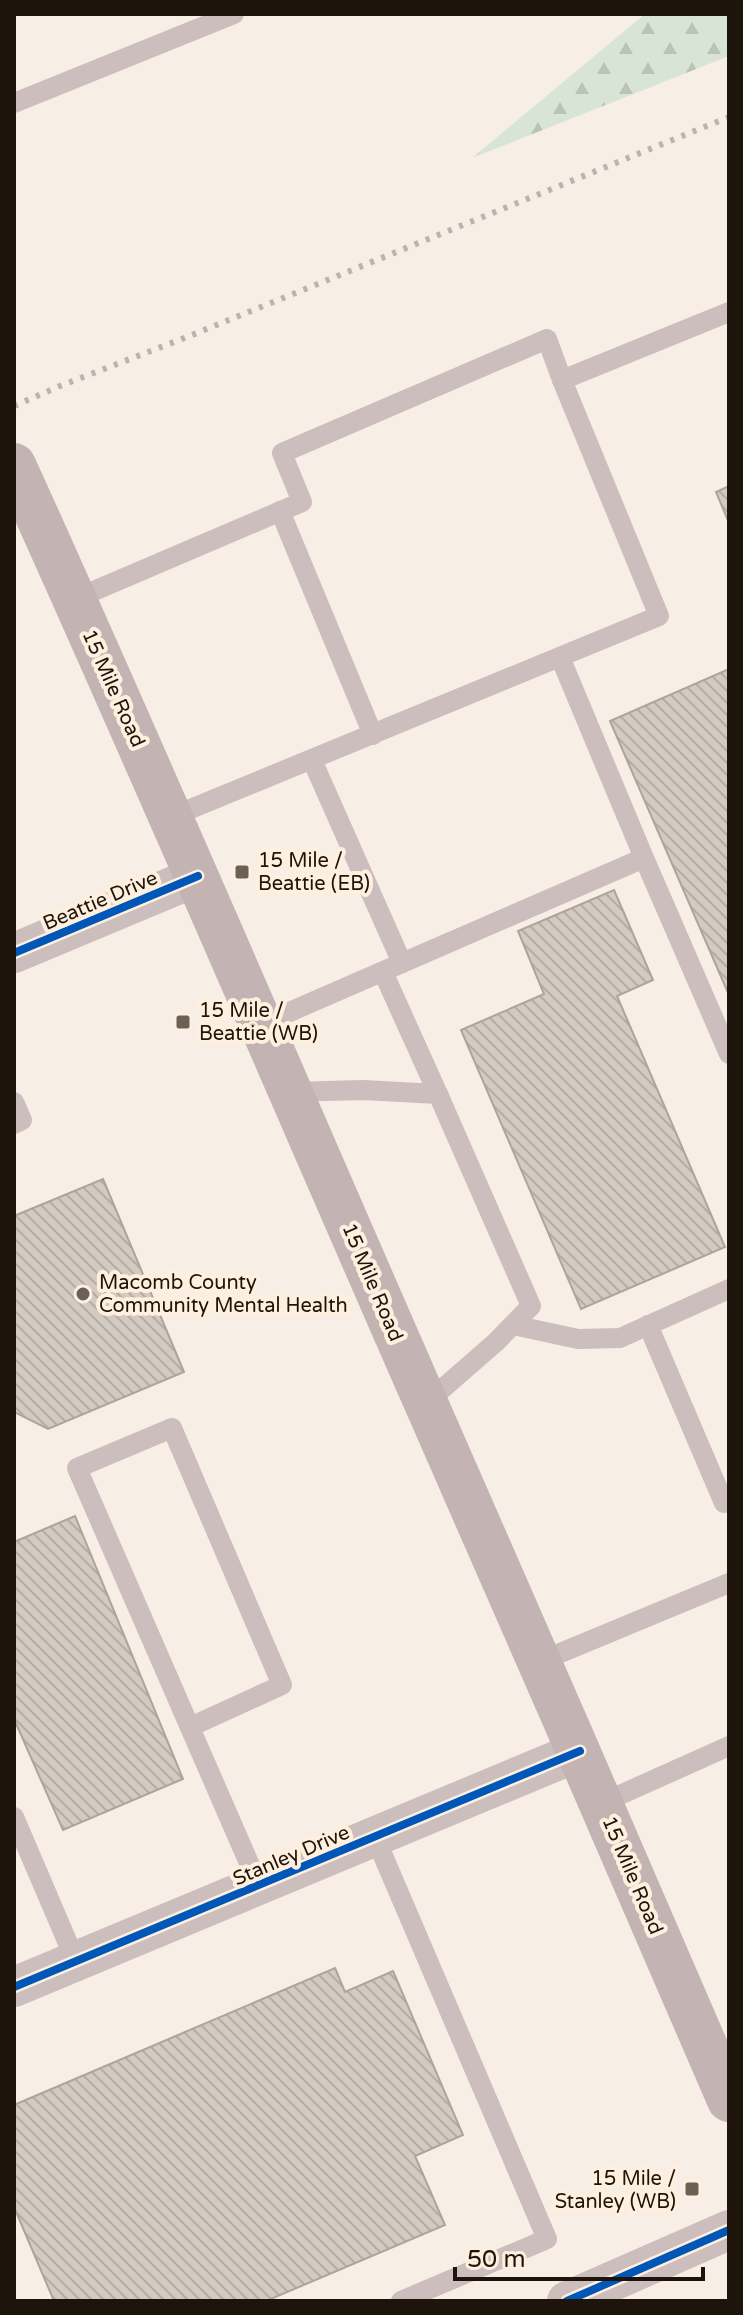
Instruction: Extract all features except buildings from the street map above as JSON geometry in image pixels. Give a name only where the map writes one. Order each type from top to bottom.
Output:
[{"type":"main road","name":"15 Mile Road","points":[[14,465],[198,876],[729,2100]]},
{"type":"street","name":"Beattie Drive","points":[[14,953],[198,876]]},
{"type":"street","name":"Stanley Drive","points":[[14,1987],[580,1751]]},
{"type":"street","points":[[567,2301],[729,2230]]},
{"type":"lane","points":[[14,103],[234,14]]},
{"type":"lane","points":[[562,380],[729,312]]},
{"type":"lane","points":[[75,599],[302,502],[282,453],[547,339],[659,616],[171,817]]},
{"type":"lane","points":[[280,511],[373,735]]},
{"type":"lane","points":[[560,657],[729,1054]]},
{"type":"lane","points":[[312,760],[438,1094],[531,1306],[426,1403]]},
{"type":"lane","points":[[262,1024],[644,858]]},
{"type":"lane","points":[[291,1092],[363,1090],[438,1094]]},
{"type":"lane","points":[[14,1102],[22,1120],[14,1124]]},
{"type":"lane","points":[[513,1325],[578,1339],[620,1338],[729,1289]]},
{"type":"lane","points":[[648,1325],[724,1503],[729,1501]]},
{"type":"lane","points":[[190,1727],[282,1685],[172,1428],[77,1468],[259,1886]]},
{"type":"lane","points":[[541,1661],[729,1583]]},
{"type":"lane","points":[[602,1803],[729,1746]]},
{"type":"lane","points":[[14,1817],[76,1962]]},
{"type":"lane","points":[[375,1837],[547,2239],[401,2301]]},
{"type":"green space","points":[[645,14],[729,14],[729,56],[472,158]]},
{"type":"railway","points":[[14,406],[729,117]]},
{"type":"cycle path","points":[[14,953],[198,876]]},
{"type":"cycle path","points":[[14,1987],[580,1751]]},
{"type":"cycle path","points":[[567,2301],[729,2230]]},
{"type":"place","name":"15 Mile / Beattie (EB)","points":[[242,872]]},
{"type":"place","name":"15 Mile / Beattie (WB)","points":[[183,1022]]},
{"type":"place","name":"Macomb County Community Mental Health","points":[[83,1294]]},
{"type":"place","name":"15 Mile / Stanley (WB)","points":[[692,2189]]}]
